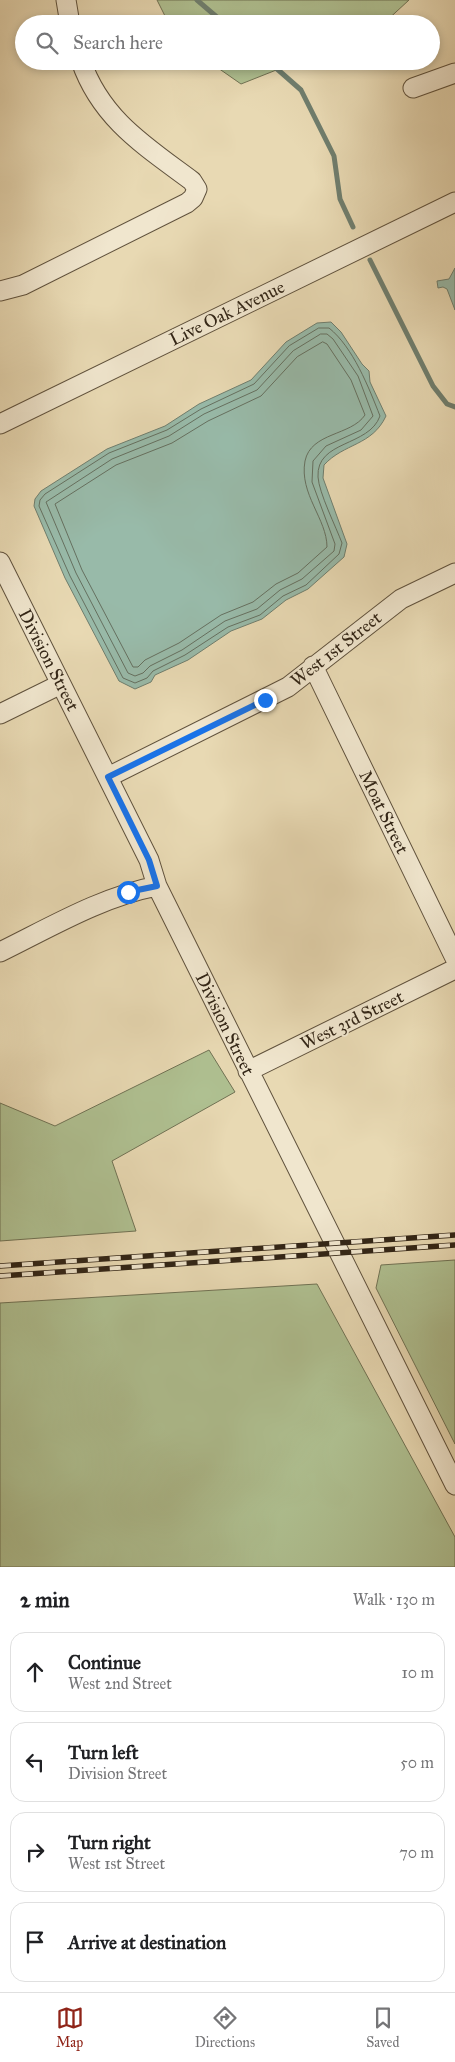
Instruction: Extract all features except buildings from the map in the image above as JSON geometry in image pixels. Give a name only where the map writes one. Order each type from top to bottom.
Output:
[{"type":"street","points":[[66,0],[68,15]]},
{"type":"street","points":[[0,291],[23,285],[138,229],[194,198],[196,189],[192,181],[132,137],[104,108],[85,70]]},
{"type":"street","points":[[413,88],[455,73]]},
{"type":"street","name":"Live Oak Avenue","points":[[0,424],[455,202]]},
{"type":"street","name":"Division Street","points":[[0,562],[149,860],[157,886],[248,1071],[455,1485]]},
{"type":"street","name":"West 1st Street","points":[[108,777],[288,687],[401,599],[455,573]]},
{"type":"street","name":"Moat Street","points":[[313,666],[455,958]]},
{"type":"street","points":[[0,714],[61,684]]},
{"type":"street","points":[[0,952],[128,892],[157,886]]},
{"type":"street","name":"West 3rd Street","points":[[248,1071],[455,969]]},
{"type":"shaded area","points":[[157,0],[409,0],[393,15],[164,15]]},
{"type":"shaded area","points":[[221,70],[276,70],[241,84]]},
{"type":"shaded area","points":[[209,1050],[235,1092],[112,1161],[136,1231],[0,1241],[0,1103],[55,1126]]},
{"type":"shaded area","points":[[455,1260],[455,1444],[376,1288],[381,1265]]},
{"type":"shaded area","points":[[317,1284],[455,1537],[455,1567],[0,1567],[0,1303]]},
{"type":"water","points":[[455,268],[455,310],[447,289],[443,287],[438,288],[437,281],[449,279]]},
{"type":"water","points":[[331,322],[341,332],[362,364],[369,371],[370,382],[386,416],[380,426],[366,439],[340,452],[324,465],[323,478],[347,544],[344,557],[308,589],[286,600],[262,619],[231,631],[188,660],[155,675],[151,682],[135,689],[119,681],[65,578],[34,506],[35,499],[41,491],[107,449],[165,426],[199,404],[251,380],[286,342],[317,323]]},
{"type":"waterway","points":[[197,0],[214,15]]},
{"type":"waterway","points":[[278,70],[301,90],[334,156],[340,199],[353,227]]},
{"type":"waterway","points":[[370,260],[433,386],[447,404],[455,407]]},
{"type":"railway","points":[[0,1266],[455,1235]]},
{"type":"railway","points":[[0,1276],[455,1245]]},
{"type":"route","points":[[128,892],[157,886],[149,860],[108,777],[265,700]]}]
